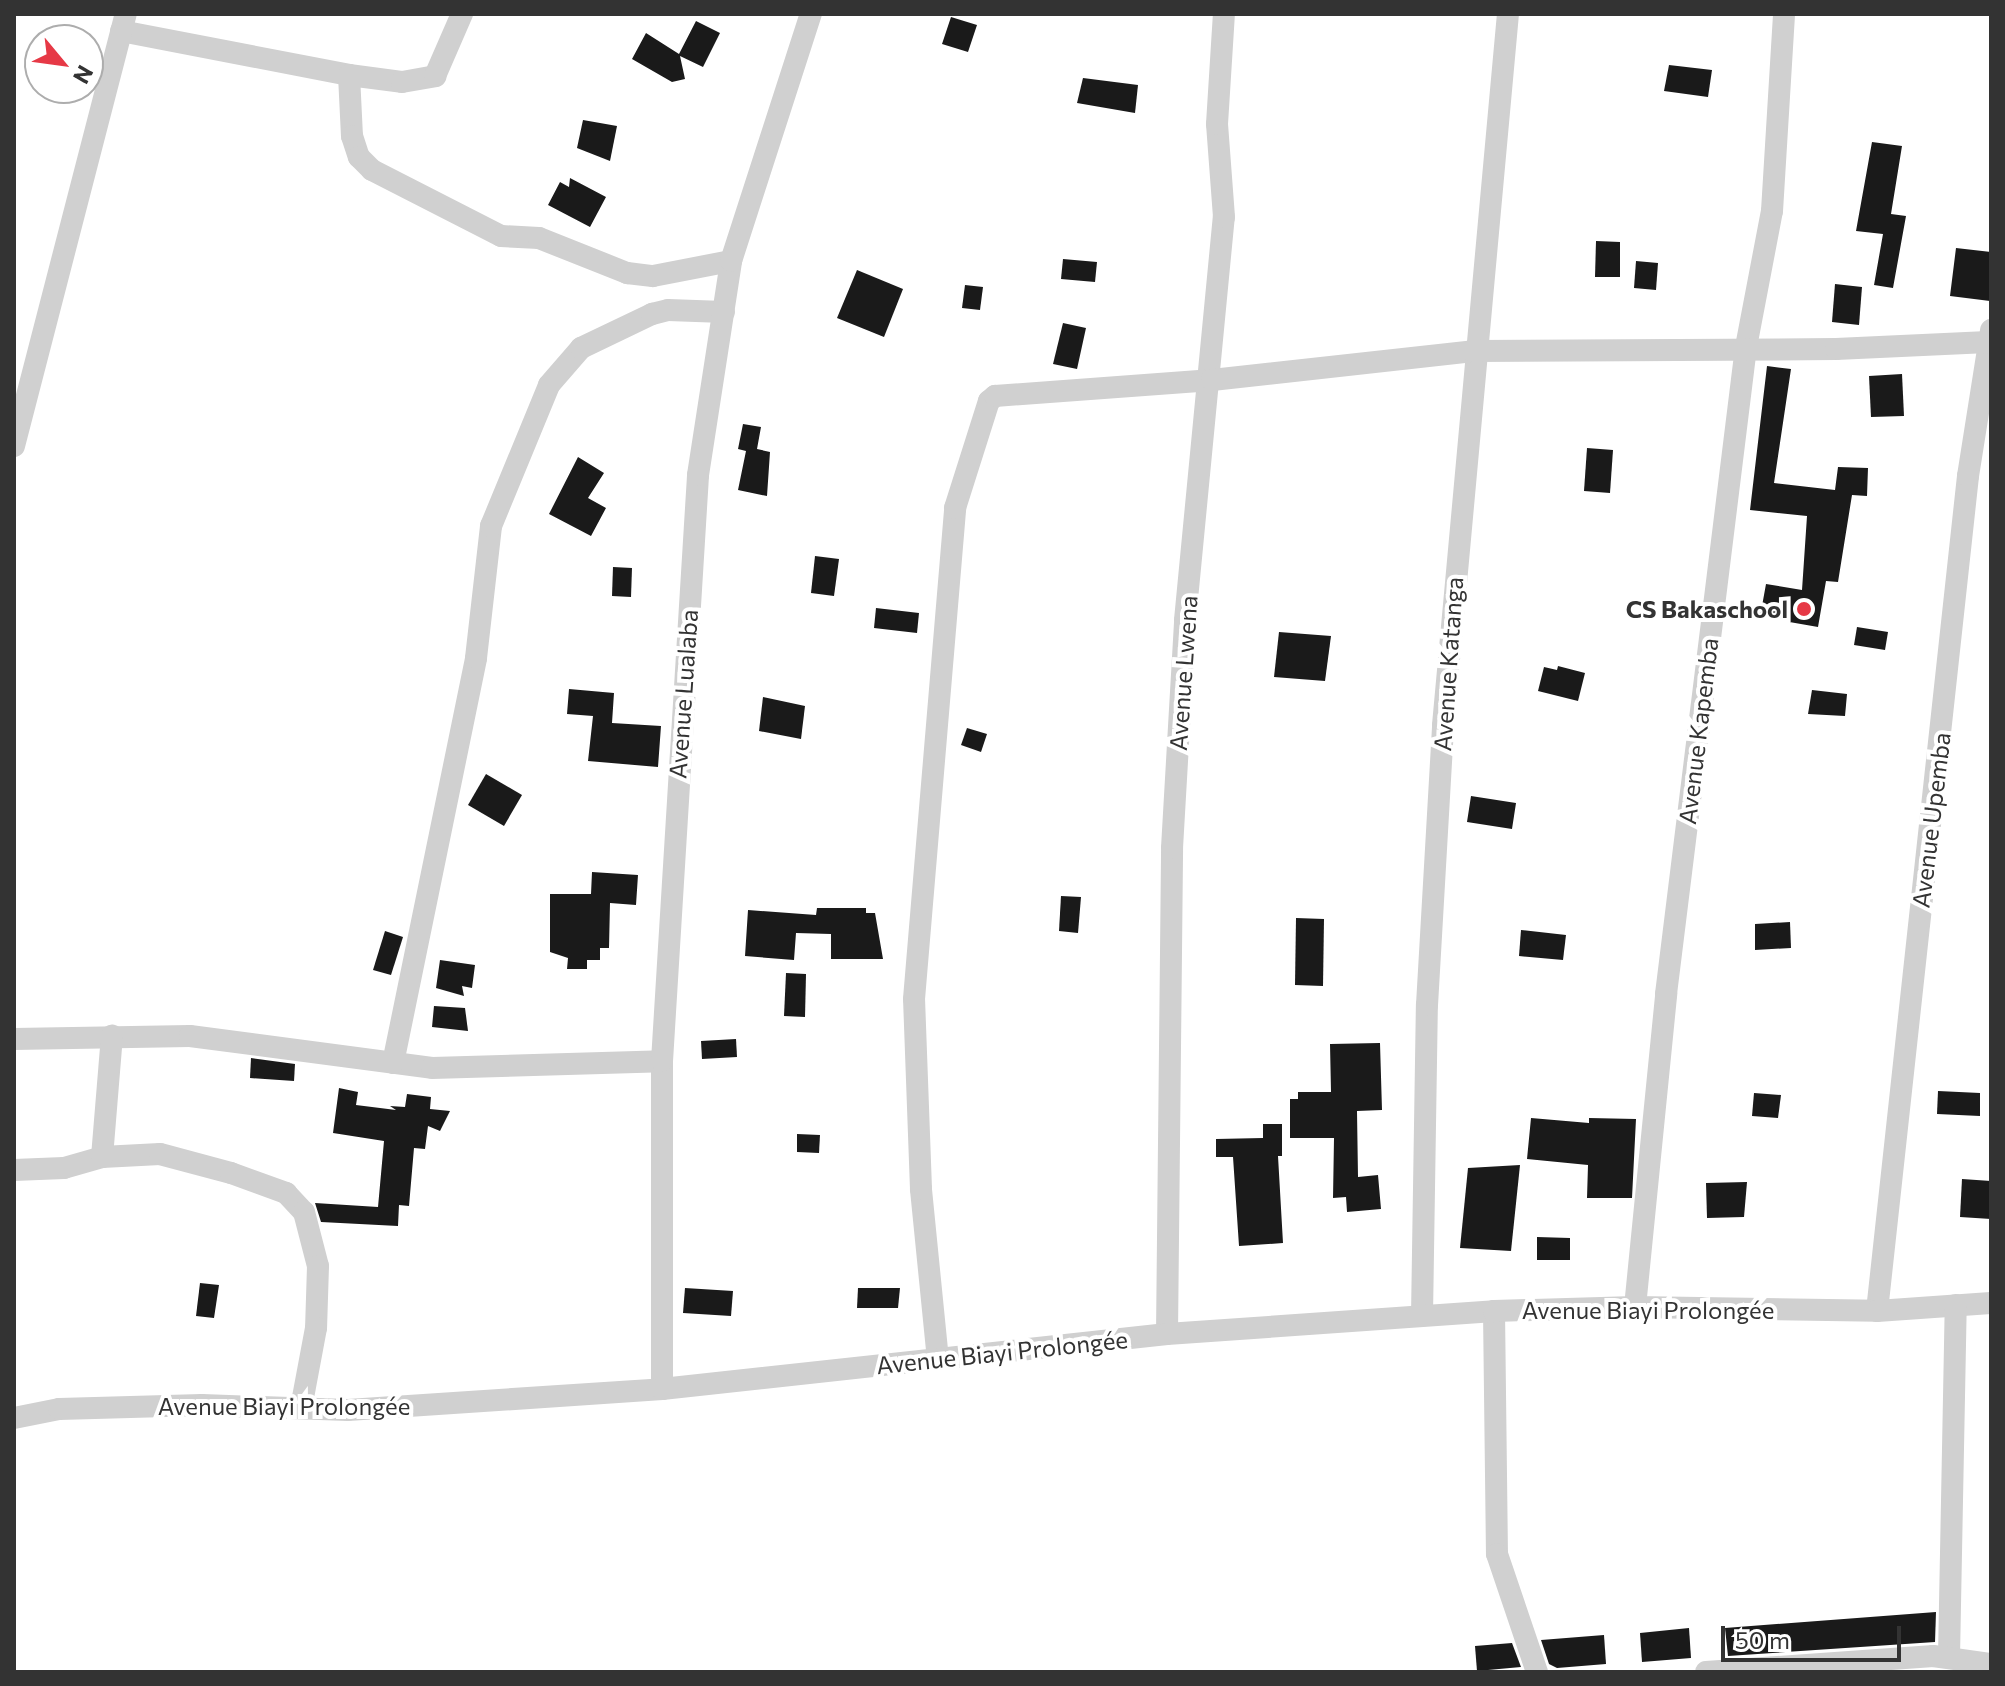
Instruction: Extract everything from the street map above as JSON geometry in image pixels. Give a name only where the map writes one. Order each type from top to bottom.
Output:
[{"type":"street","points":[[14,446],[124,22],[349,75],[402,82],[435,76],[462,14]]},
{"type":"street","name":"Avenue Lualaba","points":[[662,1389],[662,1061],[698,475],[731,261],[811,14]]},
{"type":"street","name":"Avenue Lwena","points":[[1167,1334],[1172,848],[1185,620],[1212,380],[1224,217],[1217,124],[1224,14]]},
{"type":"street","name":"Avenue Katanga","points":[[1422,1316],[1428,990],[1473,351],[1502,113],[1508,14]]},
{"type":"street","name":"Avenue Kapemba","points":[[1635,1307],[1667,978],[1746,347],[1772,211],[1784,14]]},
{"type":"street","points":[[349,75],[352,136],[359,157],[372,170],[485,230],[539,238],[639,275],[731,261]]},
{"type":"street","points":[[393,1063],[476,658],[491,526],[549,385],[581,348],[652,314],[724,312]]},
{"type":"street","points":[[938,1360],[921,1189],[914,999],[955,508],[980,422],[995,396],[1212,380],[1473,351],[1746,347],[1990,336]]},
{"type":"street","name":"Avenue Upemba","points":[[1877,1311],[1968,476],[1990,336]]},
{"type":"street","points":[[102,1157],[112,1035]]},
{"type":"street","points":[[14,1039],[190,1036],[432,1068],[662,1061]]},
{"type":"street","points":[[14,1170],[64,1168],[102,1157],[160,1154],[231,1173],[286,1193],[304,1212],[318,1266],[316,1328],[301,1408]]},
{"type":"street","name":"Avenue Biayi Prolongée","points":[[14,1418],[75,1409],[348,1410],[662,1389],[1167,1334],[1494,1311],[1635,1307],[1877,1311],[1991,1303]]},
{"type":"street","points":[[1949,1657],[1956,1305]]},
{"type":"street","points":[[1494,1311],[1497,1554],[1537,1672]]},
{"type":"street","points":[[1706,1672],[1949,1657],[1991,1664]]},
{"type":"building","points":[[951,17],[977,25],[968,52],[942,44]]},
{"type":"building","points":[[696,21],[720,33],[703,67],[680,56],[685,79],[672,82],[632,59],[646,33],[679,54]]},
{"type":"building","points":[[1669,65],[1712,70],[1708,97],[1664,91]]},
{"type":"building","points":[[1083,78],[1138,85],[1135,113],[1077,103]]},
{"type":"building","points":[[583,120],[617,126],[610,161],[577,148]]},
{"type":"building","points":[[1872,142],[1902,146],[1891,214],[1906,216],[1893,288],[1874,285],[1883,234],[1856,231]]},
{"type":"building","points":[[570,178],[606,197],[590,227],[548,205],[560,182],[569,187]]},
{"type":"building","points":[[1596,241],[1620,242],[1620,277],[1595,277]]},
{"type":"building","points":[[1956,248],[1991,252],[1990,301],[1950,296]]},
{"type":"building","points":[[1063,259],[1097,262],[1095,282],[1061,279]]},
{"type":"building","points":[[1636,261],[1658,263],[1656,290],[1634,288]]},
{"type":"building","points":[[857,270],[903,289],[884,337],[837,318]]},
{"type":"building","points":[[1835,284],[1862,287],[1859,325],[1832,322]]},
{"type":"building","points":[[965,285],[983,287],[980,310],[962,308]]},
{"type":"building","points":[[1063,323],[1086,328],[1077,369],[1053,364]]},
{"type":"building","points":[[1767,366],[1791,369],[1774,483],[1835,490],[1838,467],[1868,468],[1867,496],[1852,495],[1838,582],[1826,581],[1818,627],[1760,617],[1766,584],[1802,590],[1807,516],[1750,510]]},
{"type":"building","points":[[1902,374],[1904,416],[1871,417],[1869,376]]},
{"type":"building","points":[[743,424],[761,427],[757,449],[770,452],[767,496],[738,490],[746,451],[738,449]]},
{"type":"building","points":[[1587,448],[1613,450],[1610,493],[1584,491]]},
{"type":"building","points":[[578,457],[604,473],[588,498],[606,508],[591,536],[549,514]]},
{"type":"building","points":[[815,556],[839,559],[834,596],[811,593]]},
{"type":"building","points":[[613,567],[632,568],[631,597],[612,596]]},
{"type":"building","points":[[876,608],[919,613],[917,633],[874,628]]},
{"type":"building","points":[[1857,627],[1888,632],[1885,650],[1854,645]]},
{"type":"building","points":[[1279,632],[1331,636],[1325,681],[1274,677]]},
{"type":"building","points":[[1558,666],[1585,673],[1578,701],[1538,691],[1544,667],[1557,670]]},
{"type":"building","points":[[569,689],[614,693],[612,723],[661,726],[658,767],[588,761],[593,716],[567,714]]},
{"type":"building","points":[[1812,690],[1847,694],[1845,716],[1808,714]]},
{"type":"building","points":[[763,697],[805,706],[801,739],[759,731]]},
{"type":"building","points":[[967,728],[987,734],[981,752],[961,745]]},
{"type":"building","points":[[486,774],[522,795],[504,826],[468,805]]},
{"type":"building","points":[[1471,796],[1516,803],[1512,829],[1467,822]]},
{"type":"building","points":[[592,872],[638,875],[636,905],[610,903],[609,948],[600,948],[600,960],[587,960],[587,969],[567,969],[568,958],[550,952],[550,894],[591,894]]},
{"type":"building","points":[[1061,896],[1081,897],[1078,933],[1059,931]]},
{"type":"building","points":[[817,908],[866,908],[866,913],[875,913],[883,959],[831,959],[831,934],[796,933],[794,960],[745,956],[748,910],[816,915]]},
{"type":"building","points":[[1296,918],[1324,919],[1323,986],[1295,985]]},
{"type":"building","points":[[1790,922],[1791,948],[1755,950],[1755,924]]},
{"type":"building","points":[[1521,930],[1566,935],[1563,960],[1519,956]]},
{"type":"building","points":[[385,931],[403,937],[391,975],[373,970]]},
{"type":"building","points":[[440,960],[475,965],[472,988],[462,986],[464,996],[436,988]]},
{"type":"building","points":[[786,973],[806,974],[805,1017],[784,1016]]},
{"type":"building","points":[[434,1006],[465,1008],[468,1031],[432,1027]]},
{"type":"building","points":[[736,1039],[737,1057],[702,1059],[701,1041]]},
{"type":"building","points":[[1380,1043],[1382,1110],[1357,1111],[1358,1177],[1378,1175],[1381,1209],[1347,1212],[1346,1197],[1333,1198],[1334,1138],[1290,1138],[1290,1099],[1298,1099],[1298,1092],[1331,1092],[1330,1044]]},
{"type":"building","points":[[251,1058],[295,1064],[294,1081],[250,1078]]},
{"type":"building","points":[[339,1088],[358,1092],[356,1105],[396,1110],[390,1106],[405,1107],[407,1094],[431,1097],[430,1109],[450,1111],[440,1131],[428,1126],[425,1149],[414,1148],[409,1206],[399,1205],[398,1226],[321,1222],[315,1203],[378,1207],[384,1141],[333,1133]]},
{"type":"building","points":[[1938,1091],[1980,1093],[1980,1116],[1937,1114]]},
{"type":"building","points":[[1754,1093],[1781,1095],[1778,1118],[1752,1116]]},
{"type":"building","points":[[1531,1118],[1589,1123],[1589,1118],[1636,1119],[1632,1198],[1587,1198],[1588,1165],[1527,1159]]},
{"type":"building","points":[[1263,1124],[1282,1124],[1282,1156],[1278,1156],[1283,1243],[1239,1246],[1233,1157],[1216,1157],[1216,1139],[1263,1138]]},
{"type":"building","points":[[797,1134],[820,1135],[819,1153],[797,1152]]},
{"type":"building","points":[[1520,1165],[1511,1251],[1460,1248],[1468,1168]]},
{"type":"building","points":[[1962,1179],[1991,1181],[1991,1219],[1960,1217]]},
{"type":"building","points":[[1747,1182],[1744,1217],[1707,1218],[1706,1183]]},
{"type":"building","points":[[1537,1237],[1570,1238],[1570,1260],[1537,1260]]},
{"type":"building","points":[[200,1283],[219,1285],[214,1318],[196,1316]]},
{"type":"building","points":[[685,1288],[733,1291],[731,1316],[683,1313]]},
{"type":"building","points":[[858,1288],[900,1288],[898,1308],[857,1308]]},
{"type":"building","points":[[1936,1612],[1935,1642],[1728,1656],[1725,1628]]},
{"type":"building","points":[[1689,1628],[1691,1658],[1642,1662],[1640,1633]]},
{"type":"building","points":[[1604,1635],[1606,1664],[1557,1668],[1549,1664],[1541,1640]]},
{"type":"building","points":[[1512,1643],[1521,1667],[1477,1671],[1475,1646]]},
{"type":"place","name":"CS Bakaschool","points":[[1804,609]]}]
